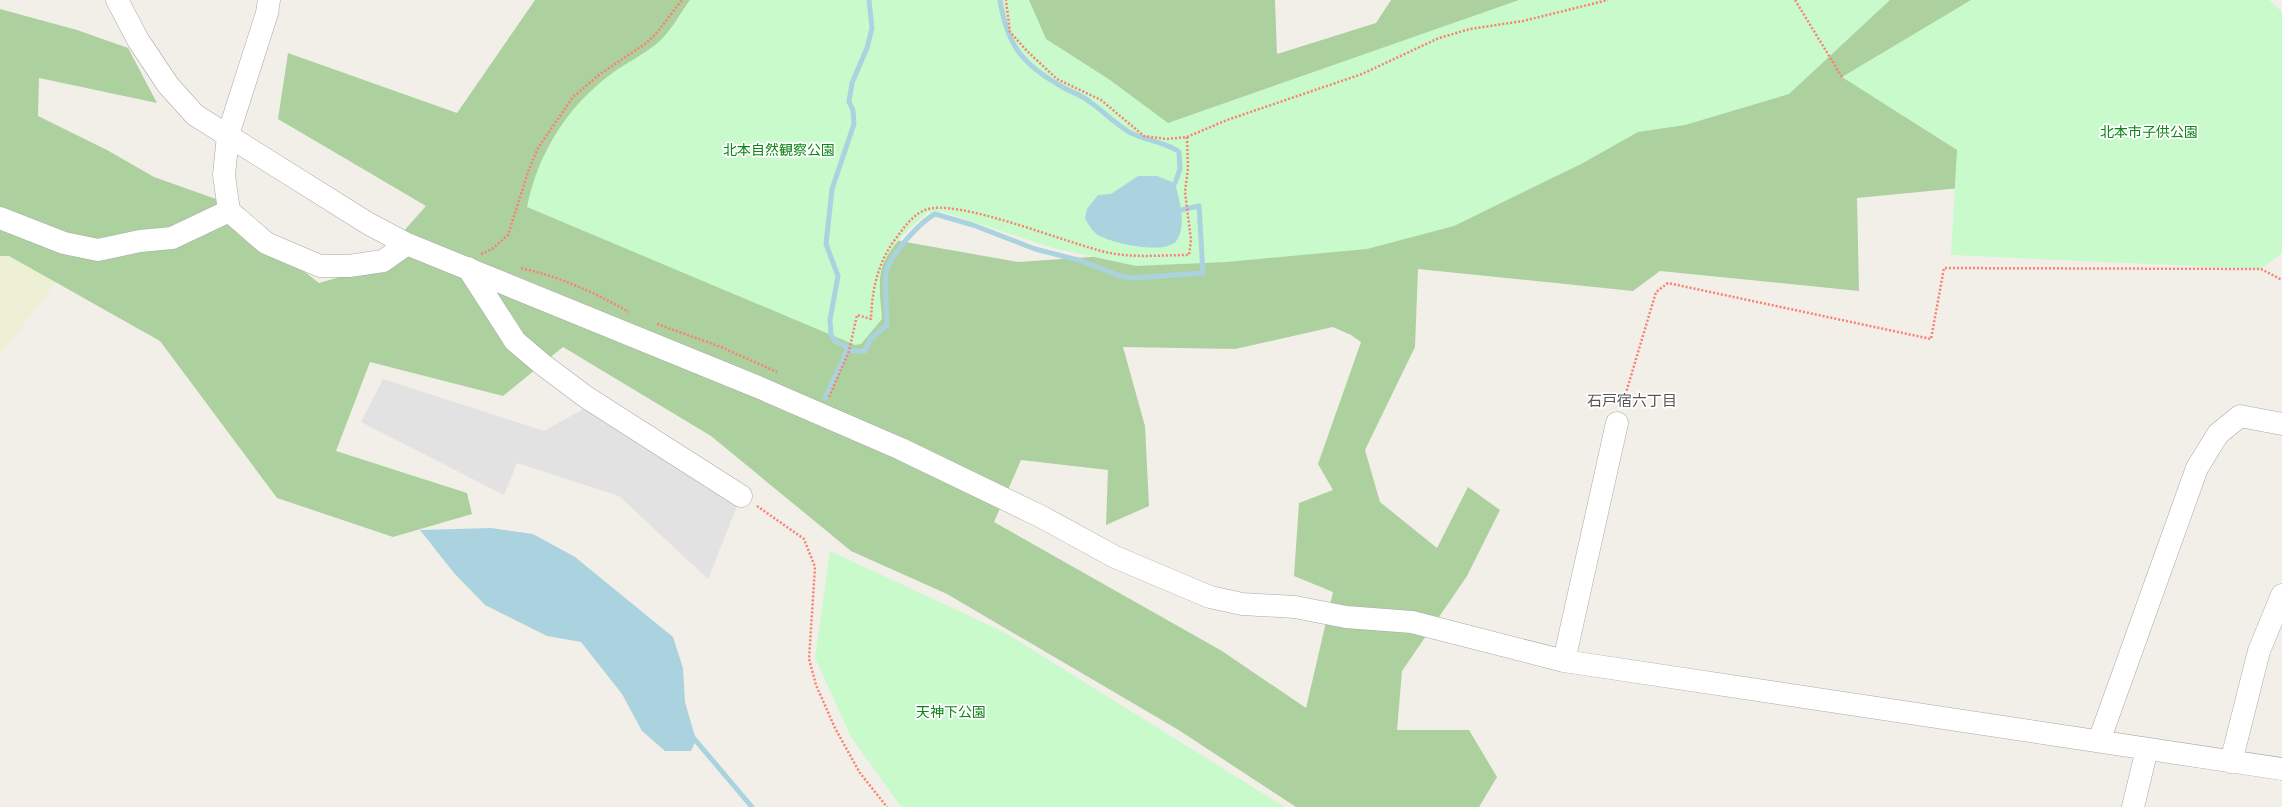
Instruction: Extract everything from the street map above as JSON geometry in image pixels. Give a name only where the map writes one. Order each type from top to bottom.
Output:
[{"type":"street","points":[[117,0],[138,40],[168,85],[195,115],[369,224],[407,244],[431,252],[472,262],[901,449],[1042,517],[1115,557],[1210,597],[1242,604],[1295,606],[1346,617],[1412,622],[1564,661],[2282,769]]},
{"type":"street","points":[[269,0],[267,13],[228,135],[224,176],[229,211],[266,243],[320,266],[349,266],[383,261],[407,244]]},
{"type":"street","points":[[0,218],[64,243],[98,250],[140,241],[172,238],[229,211]]},
{"type":"street","points":[[472,262],[515,341],[542,364],[586,397],[741,496]]},
{"type":"street","points":[[2098,741],[2197,468],[2218,434],[2240,416],[2282,424]]},
{"type":"street","points":[[1564,661],[1617,423]]},
{"type":"street","points":[[2230,762],[2259,651],[2282,596]]},
{"type":"street","points":[[2133,807],[2147,749]]},
{"type":"path","points":[[472,262],[492,249],[508,235],[529,169],[538,148],[573,97],[600,74],[650,40],[682,0]]},
{"type":"path","points":[[1006,0],[1010,32],[1056,79],[1101,100],[1144,136],[1166,139],[1188,136],[1227,120],[1362,74],[1439,38],[1470,29],[1523,21],[1608,0]]},
{"type":"path","points":[[1795,0],[1842,77]]},
{"type":"path","points":[[825,398],[827,400],[849,351],[857,315],[871,319],[872,300],[879,266],[890,245],[916,215],[926,209],[943,207],[970,212],[1110,253],[1140,256],[1189,255],[1190,240],[1185,192],[1188,168],[1188,136]]},
{"type":"path","points":[[518,268],[563,280],[594,292],[634,315]]},
{"type":"path","points":[[1617,423],[1656,292],[1668,284],[1931,339],[1944,268],[2261,269],[2282,280]]},
{"type":"path","points":[[653,322],[721,347],[780,374]]},
{"type":"path","points":[[741,496],[769,513],[804,539],[815,567],[809,659],[816,686],[834,728],[860,774],[887,807]]},
{"type":"green space","points":[[535,0],[791,0],[872,236],[1018,262],[1178,251],[1016,39],[1013,0],[1275,0],[1277,54],[1376,23],[1391,0],[1997,0],[2002,184],[1857,198],[1859,291],[1660,271],[1633,291],[1418,269],[1415,347],[1365,450],[1380,502],[1437,548],[1468,487],[1500,510],[1467,576],[1402,671],[1397,730],[1469,730],[1497,777],[1479,807],[1296,807],[1177,729],[947,594],[851,551],[711,436],[563,347],[503,396],[370,362],[336,451],[467,493],[472,514],[393,537],[277,498],[160,341],[9,256],[0,256],[0,9],[77,30],[128,48],[157,103],[39,78],[38,116],[107,150],[154,177],[230,204],[277,250],[319,283],[371,268],[426,206],[278,119],[288,53],[457,113]],"holes":[[[1333,327],[1351,335],[1361,342],[1318,464],[1333,490],[1299,503],[1294,576],[1333,592],[1306,708],[1222,651],[994,522],[1021,460],[1108,470],[1106,525],[1149,506],[1145,426],[1123,347],[1235,349]]]},
{"type":"green space","name":"北本自然観察公園","points":[[690,0],[1029,0],[1046,39],[1110,80],[1168,123],[1519,0],[1890,0],[1789,94],[1685,125],[1638,132],[1583,163],[1454,226],[1367,249],[1226,262],[1136,266],[1053,248],[943,212],[927,213],[896,243],[887,257],[881,271],[880,278],[882,319],[861,344],[855,345],[527,207],[532,187],[547,150],[568,116],[595,87],[611,74],[650,49],[661,40],[673,26]]},
{"type":"green space","name":"北本市子供公園","points":[[1971,0],[2269,0],[2282,12],[2282,253],[2261,269],[1951,255],[1957,150],[1842,77]]},
{"type":"green space","points":[[0,206],[84,246],[0,355]]},
{"type":"green space","name":"天神下公園","points":[[830,551],[1004,632],[1285,807],[901,807],[851,737],[815,658]]},
{"type":"shaded area","points":[[383,379],[544,431],[594,403],[741,496],[708,579],[619,496],[517,463],[504,495],[361,422]]},
{"type":"water","points":[[1138,176],[1157,176],[1175,183],[1182,219],[1180,234],[1177,240],[1171,245],[1151,248],[1114,241],[1098,235],[1090,227],[1085,218],[1087,209],[1098,195],[1111,194]]},
{"type":"water","points":[[491,528],[533,534],[575,557],[673,637],[683,668],[685,702],[696,740],[691,751],[665,751],[642,731],[622,694],[581,642],[547,636],[485,605],[454,573],[420,530]]},
{"type":"waterway","points":[[846,353],[848,347],[835,341],[831,335],[830,320],[838,276],[826,244],[832,189],[854,124],[853,110],[849,102],[852,83],[867,48],[872,28],[869,0]]},
{"type":"waterway","points":[[1000,0],[1007,30],[1013,43],[1020,54],[1039,72],[1087,100],[1127,131],[1175,149],[1179,152],[1180,169],[1175,183]]},
{"type":"waterway","points":[[825,398],[846,353],[849,351],[865,351],[870,339],[887,325],[885,286],[888,266],[906,240],[921,224],[935,214],[973,225],[1035,249],[1082,261],[1120,276],[1133,278],[1203,273],[1199,206],[1181,210]]},
{"type":"waterway","points":[[691,735],[752,807]]},
{"type":"district","name":"石戸宿六丁目","points":[[1632,400]]}]
